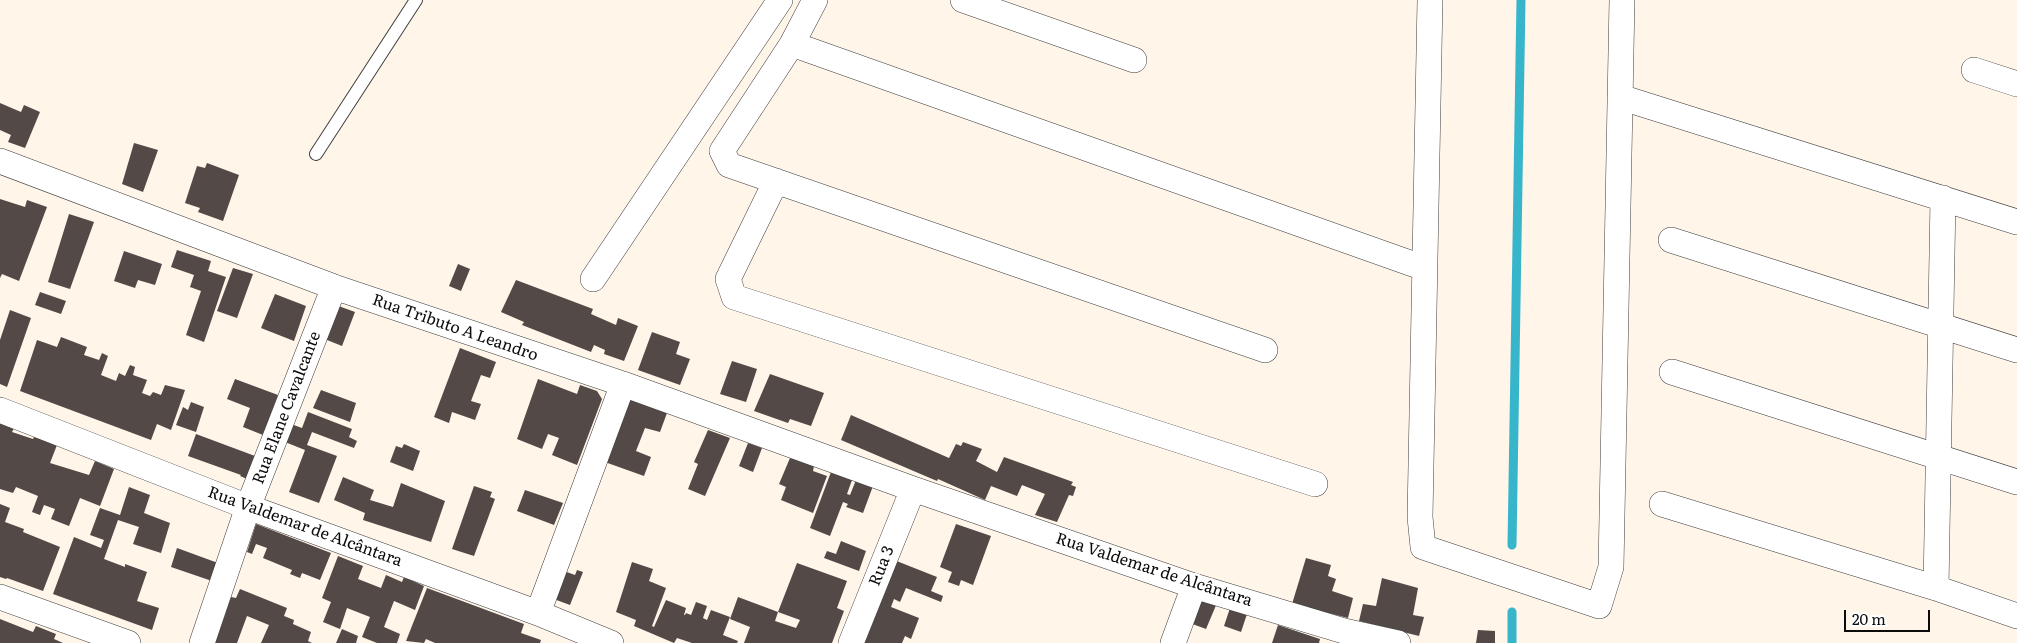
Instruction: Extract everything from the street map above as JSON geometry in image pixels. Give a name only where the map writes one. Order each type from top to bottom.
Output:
[{"type":"street","points":[[593,279],[780,0]]},
{"type":"street","points":[[815,0],[792,44],[722,151],[729,165],[1265,350]]},
{"type":"street","points":[[963,0],[1134,60]]},
{"type":"street","points":[[1430,0],[1420,517],[1423,547],[1599,606],[1611,567],[1622,0]]},
{"type":"street","points":[[792,44],[1424,268]]},
{"type":"street","points":[[1974,70],[2017,84]]},
{"type":"street","points":[[1620,97],[2017,222]]},
{"type":"street","name":"Rua Tributo A Leandro","points":[[0,161],[334,287],[623,384],[913,489]]},
{"type":"street","points":[[776,181],[728,279],[734,297],[1315,484]]},
{"type":"street","points":[[1936,588],[1943,198]]},
{"type":"street","points":[[1672,240],[2017,350]]},
{"type":"street","name":"Rua Elane Cavalcante","points":[[202,643],[248,507],[334,287]]},
{"type":"street","points":[[1672,372],[2017,482]]},
{"type":"street","points":[[538,613],[623,384]]},
{"type":"street","name":"Rua Valdemar de Alcântara","points":[[0,410],[248,507],[538,613],[612,643]]},
{"type":"street","name":"Rua Valdemar de Alcântara","points":[[913,489],[1341,637],[1398,643]]},
{"type":"street","name":"Rua 3","points":[[852,643],[913,489]]},
{"type":"street","points":[[1662,504],[1936,588],[2017,616]]},
{"type":"street","points":[[1173,643],[1194,586]]},
{"type":"street","points":[[0,597],[128,643]]},
{"type":"lane","points":[[316,154],[416,0]]},
{"type":"building","points":[[0,103],[21,112],[24,105],[40,112],[25,148],[8,142],[11,135],[0,130]]},
{"type":"building","points":[[134,143],[158,150],[143,192],[122,184]]},
{"type":"building","points":[[207,163],[239,175],[223,221],[198,212],[200,208],[185,203],[197,166],[205,168]]},
{"type":"building","points":[[0,199],[25,207],[27,200],[47,207],[19,281],[2,274],[0,278]]},
{"type":"building","points":[[69,214],[94,222],[70,289],[48,282]]},
{"type":"building","points":[[177,250],[211,261],[208,271],[226,277],[204,342],[186,335],[201,291],[190,287],[194,275],[171,267]]},
{"type":"building","points":[[124,251],[162,264],[155,285],[138,280],[135,288],[114,281]]},
{"type":"building","points":[[458,264],[470,269],[461,291],[449,286]]},
{"type":"building","points":[[233,268],[253,274],[237,318],[217,311]]},
{"type":"building","points":[[516,280],[593,309],[591,314],[616,325],[618,318],[638,326],[624,361],[604,354],[605,350],[594,345],[591,352],[522,325],[524,322],[501,312]]},
{"type":"building","points":[[40,292],[66,301],[61,314],[35,305]]},
{"type":"building","points":[[275,294],[306,306],[294,341],[261,328]]},
{"type":"building","points":[[333,304],[355,312],[342,346],[322,338]]},
{"type":"building","points":[[10,310],[31,318],[7,387],[0,384],[0,340]]},
{"type":"building","points":[[652,332],[680,342],[676,354],[690,359],[680,385],[638,370]]},
{"type":"building","points":[[61,337],[87,347],[84,355],[99,360],[102,353],[108,356],[101,375],[116,381],[119,373],[125,376],[130,365],[135,367],[133,375],[147,380],[142,393],[150,396],[153,392],[161,395],[165,385],[185,390],[171,430],[157,424],[151,440],[20,391],[37,340],[57,347]]},
{"type":"building","points":[[460,348],[496,362],[490,378],[481,375],[471,401],[481,404],[475,420],[452,412],[449,423],[434,417]]},
{"type":"building","points":[[732,361],[757,369],[746,402],[720,394]]},
{"type":"building","points":[[770,374],[824,393],[811,426],[790,419],[788,423],[754,411]]},
{"type":"building","points":[[235,379],[278,395],[263,435],[243,427],[250,408],[227,399]]},
{"type":"building","points":[[538,379],[577,394],[580,385],[597,391],[602,399],[577,465],[552,455],[559,438],[548,434],[542,449],[517,439]]},
{"type":"building","points":[[321,390],[356,403],[350,422],[313,408]]},
{"type":"building","points":[[625,398],[667,413],[660,432],[645,428],[636,451],[651,457],[644,476],[602,461]]},
{"type":"building","points":[[191,402],[204,407],[196,432],[176,425],[183,407],[188,410]]},
{"type":"building","points":[[308,412],[352,429],[349,437],[357,441],[354,448],[312,432],[307,445],[337,456],[319,503],[289,492],[305,450],[285,442],[291,424],[302,428]]},
{"type":"building","points":[[851,415],[949,458],[956,444],[961,446],[963,442],[982,449],[976,461],[997,472],[1004,457],[1073,482],[1071,485],[1076,487],[1073,496],[1069,495],[1057,522],[1035,515],[1045,494],[1022,485],[1017,496],[991,486],[985,500],[841,440]]},
{"type":"building","points":[[0,421],[15,426],[12,432],[57,445],[50,463],[89,475],[95,461],[114,469],[100,506],[80,498],[69,526],[51,519],[55,509],[44,505],[40,515],[32,512],[38,496],[16,487],[13,493],[0,489]]},
{"type":"building","points":[[708,430],[730,438],[705,496],[688,489],[698,464],[694,462]]},
{"type":"building","points":[[196,434],[255,456],[247,479],[241,475],[188,456]]},
{"type":"building","points":[[748,443],[762,448],[753,472],[739,466]]},
{"type":"building","points":[[404,444],[420,451],[413,471],[390,462],[396,446],[402,448]]},
{"type":"building","points":[[790,458],[814,466],[813,471],[827,476],[813,513],[781,500],[786,487],[779,484]]},
{"type":"building","points":[[831,472],[852,480],[847,494],[850,495],[856,480],[873,486],[863,513],[846,507],[848,504],[843,502],[830,536],[810,528]]},
{"type":"building","points":[[343,477],[374,490],[370,500],[393,507],[401,483],[445,501],[431,542],[363,520],[365,513],[334,500]]},
{"type":"building","points":[[474,486],[492,492],[490,497],[495,499],[474,556],[452,549]]},
{"type":"building","points":[[129,487],[150,495],[144,513],[170,523],[161,553],[133,544],[139,527],[118,520],[104,559],[125,567],[125,564],[147,572],[137,601],[159,608],[152,630],[53,594],[74,537],[101,548],[104,540],[90,535],[100,508],[120,515]]},
{"type":"building","points":[[525,490],[563,503],[554,525],[517,511]]},
{"type":"building","points":[[0,504],[10,508],[5,522],[24,529],[23,532],[60,547],[43,591],[0,577]]},
{"type":"building","points":[[256,524],[331,553],[320,580],[302,573],[300,578],[290,574],[292,570],[263,558],[267,548],[256,544],[252,554],[247,552]]},
{"type":"building","points":[[956,524],[991,536],[973,585],[961,580],[959,586],[948,582],[952,572],[940,567]]},
{"type":"building","points":[[841,541],[866,551],[859,571],[824,558],[827,551],[836,554]]},
{"type":"building","points":[[177,548],[218,563],[212,581],[171,567]]},
{"type":"building","points":[[338,556],[363,566],[358,579],[381,588],[386,575],[402,582],[404,577],[424,586],[415,610],[394,601],[384,627],[400,634],[397,643],[377,643],[362,637],[370,617],[347,608],[340,629],[323,622],[331,602],[322,598]]},
{"type":"building","points":[[889,558],[937,577],[931,591],[943,596],[941,602],[906,588],[900,602],[894,599],[891,607],[919,618],[911,639],[905,636],[902,643],[860,643]]},
{"type":"building","points":[[1306,558],[1331,565],[1328,576],[1336,579],[1332,591],[1353,598],[1348,618],[1292,604]]},
{"type":"building","points":[[632,562],[653,569],[649,581],[666,588],[652,626],[654,627],[666,600],[686,608],[684,615],[686,613],[691,615],[696,602],[707,606],[703,618],[707,620],[711,610],[730,617],[723,635],[738,641],[737,643],[692,643],[677,638],[674,643],[634,626],[636,620],[616,612]]},
{"type":"building","points":[[797,563],[847,581],[837,608],[844,611],[832,643],[744,643],[750,627],[730,619],[738,597],[778,612]],"holes":[[[778,612],[800,620],[796,628],[775,621]]]},
{"type":"building","points":[[561,570],[575,575],[577,570],[583,572],[570,605],[551,598]]},
{"type":"building","points":[[1382,578],[1418,588],[1413,615],[1424,617],[1419,636],[1359,621],[1363,604],[1376,606]]},
{"type":"building","points":[[427,588],[524,624],[521,633],[541,640],[540,643],[435,643],[426,639],[424,643],[406,641]]},
{"type":"building","points":[[240,589],[287,608],[284,616],[294,620],[293,624],[311,632],[308,641],[312,643],[261,643],[269,625],[247,616],[237,643],[215,643],[231,597],[236,598]]},
{"type":"building","points":[[1199,596],[1217,603],[1206,629],[1187,622]]},
{"type":"building","points":[[1230,608],[1247,614],[1241,632],[1224,626]]},
{"type":"building","points":[[0,619],[33,632],[36,626],[56,634],[54,639],[63,643],[0,643]]},
{"type":"building","points":[[1278,625],[1320,639],[1319,643],[1272,643]]},
{"type":"building","points":[[342,629],[358,636],[356,643],[336,643]]},
{"type":"building","points":[[1478,630],[1495,631],[1495,643],[1476,643]]},
{"type":"waterway","points":[[1512,545],[1521,0]]},
{"type":"waterway","points":[[1512,612],[1512,643]]}]
